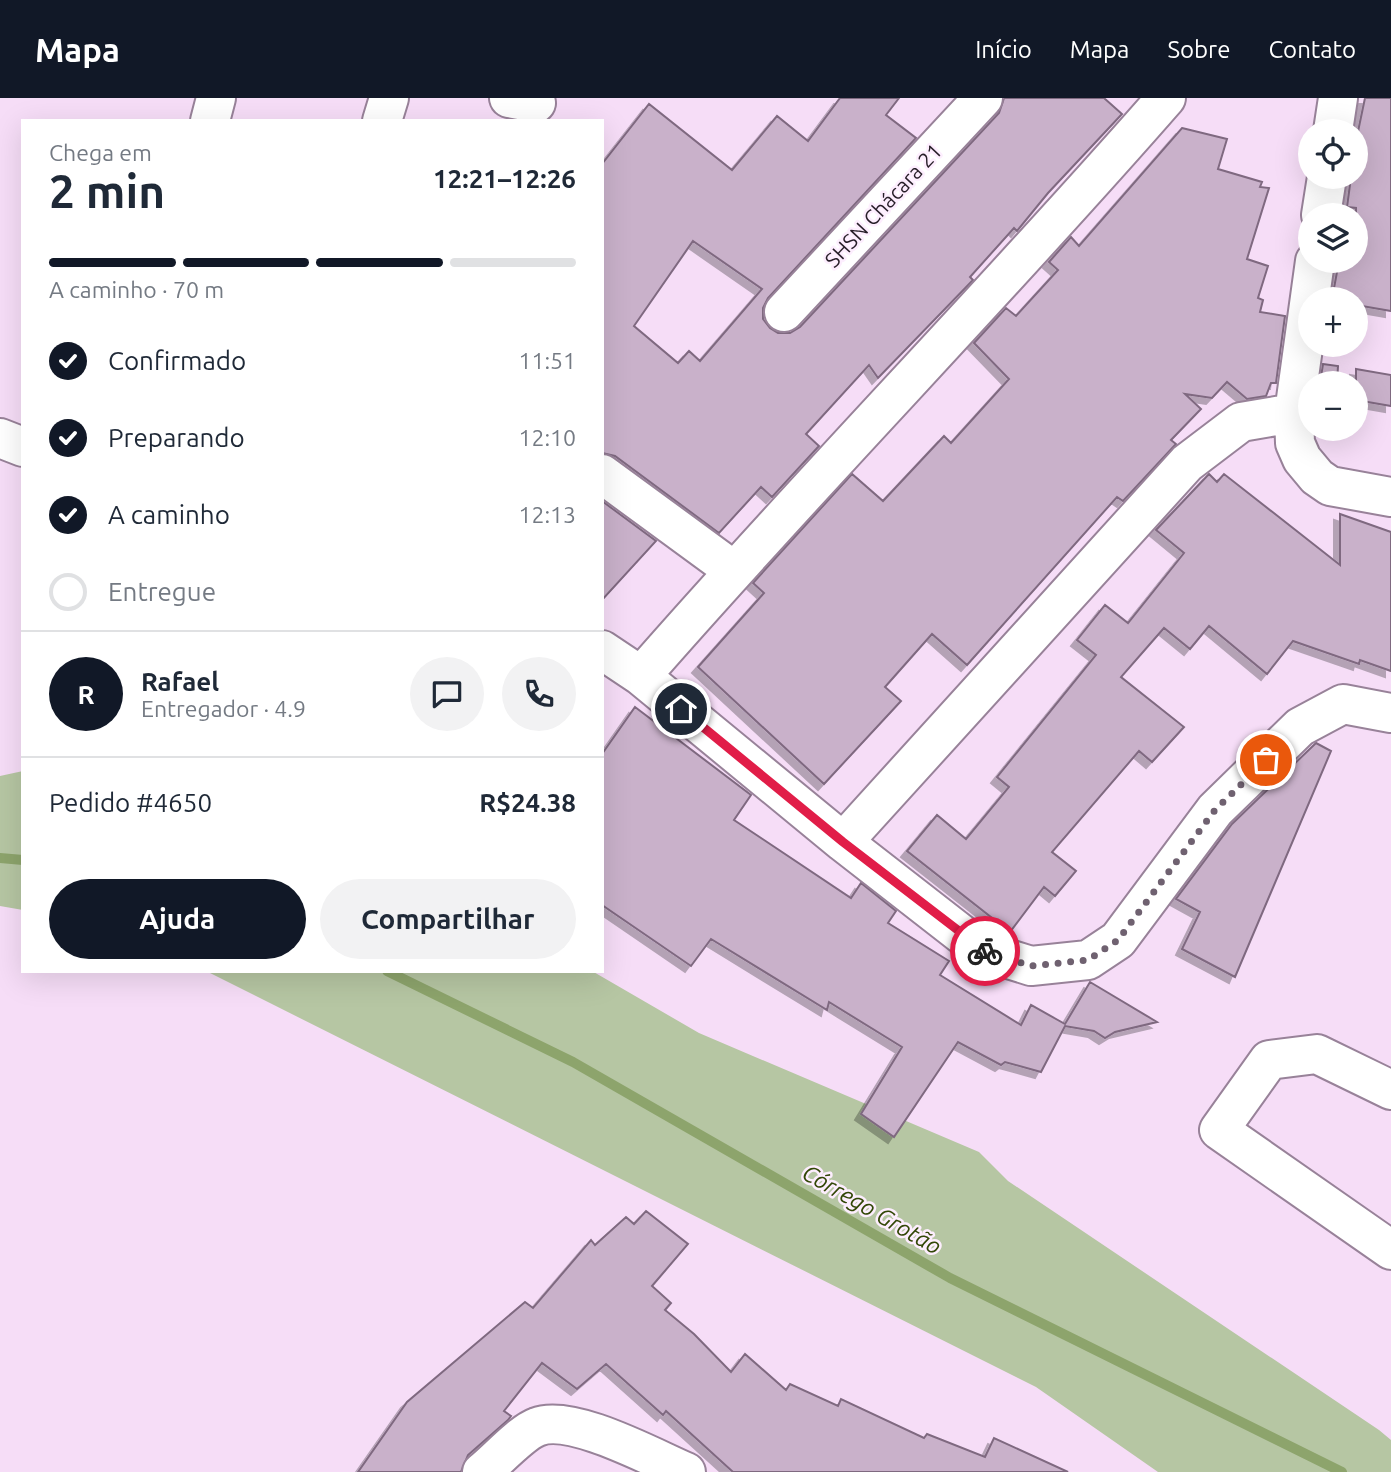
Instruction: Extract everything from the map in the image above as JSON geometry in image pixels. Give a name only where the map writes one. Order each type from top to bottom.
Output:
[{"type":"street","points":[[211,119],[216,98]]},
{"type":"street","points":[[383,119],[389,98]]},
{"type":"street","name":"SHSN Chácara 21","points":[[784,312],[983,98]]},
{"type":"street","points":[[641,676],[733,570],[1049,232],[1166,98]]},
{"type":"street","points":[[1335,119],[1338,98]]},
{"type":"street","points":[[1313,273],[1294,413],[1295,443],[1302,459],[1317,477],[1330,486],[1391,497]]},
{"type":"street","points":[[843,842],[1187,463],[1241,422],[1294,413]]},
{"type":"street","points":[[0,438],[21,446]]},
{"type":"street","points":[[604,475],[733,570]]},
{"type":"street","points":[[604,651],[641,676],[843,842],[984,951],[1031,966],[1088,960],[1118,940],[1215,810],[1300,727],[1343,704],[1391,713]]},
{"type":"street","points":[[1391,1090],[1317,1054],[1269,1060],[1219,1130],[1391,1250]]},
{"type":"street","points":[[482,1472],[537,1427],[559,1423],[586,1430],[686,1472]]},
{"type":"green space","points":[[21,771],[21,910],[0,906],[0,776]]},
{"type":"green space","points":[[210,973],[595,973],[699,1033],[979,1152],[1008,1181],[1379,1430],[1391,1440],[1391,1472],[1158,1472],[1036,1387]]},
{"type":"building","points":[[840,98],[899,98],[886,115],[916,138],[768,298],[763,308],[763,319],[778,333],[790,333],[800,327],[999,113],[1004,98],[1104,98],[1122,114],[1048,193],[1017,231],[1014,228],[970,277],[973,280],[878,378],[869,365],[806,434],[819,446],[772,497],[761,487],[719,533],[615,456],[604,453],[604,161],[649,104],[732,170],[777,116],[808,141]],"holes":[[[693,241],[762,289],[700,361],[689,351],[678,363],[634,326]]]},
{"type":"building","points":[[1365,98],[1391,98],[1391,311],[1368,307],[1368,287],[1334,287],[1337,273],[1368,273],[1368,203],[1348,203],[1349,189],[1368,189],[1368,119],[1361,119]]},
{"type":"building","points":[[1182,128],[1227,139],[1218,169],[1262,182],[1260,187],[1269,188],[1247,259],[1268,266],[1258,298],[1263,300],[1260,312],[1285,316],[1276,383],[1271,383],[1266,396],[1247,399],[1227,382],[1212,398],[1185,394],[1201,409],[1171,440],[1176,444],[1123,501],[1117,497],[967,665],[932,634],[885,687],[901,701],[824,784],[698,667],[764,593],[753,583],[852,474],[883,501],[944,436],[951,443],[1009,379],[974,343],[1006,308],[1016,316],[1058,270],[1049,262],[1071,237],[1079,246]]},
{"type":"building","points":[[1323,364],[1338,366],[1338,371],[1322,371]]},
{"type":"building","points":[[1368,371],[1391,375],[1391,406],[1368,402]]},
{"type":"building","points":[[1209,474],[1217,482],[1224,474],[1340,565],[1340,514],[1391,532],[1391,671],[1360,660],[1359,664],[1293,641],[1267,674],[1209,626],[1190,649],[1164,628],[1121,677],[1184,727],[1152,762],[1139,751],[1052,852],[1076,871],[1055,896],[1044,887],[1010,932],[907,851],[937,815],[966,839],[1009,787],[997,777],[1096,655],[1077,640],[1105,605],[1128,623],[1184,553],[1156,530]]},
{"type":"building","points":[[604,502],[656,541],[604,598]]},
{"type":"building","points":[[635,707],[751,795],[734,820],[851,898],[861,883],[896,911],[888,923],[949,961],[940,975],[1021,1025],[1031,1005],[1065,1024],[1090,982],[1157,1022],[1115,1032],[1105,1038],[1094,1031],[1065,1026],[1041,1072],[1005,1062],[1001,1065],[958,1042],[894,1137],[861,1114],[902,1047],[829,1002],[827,1010],[711,939],[691,966],[604,906],[604,751]]},
{"type":"building","points":[[1316,743],[1331,751],[1235,977],[1182,949],[1200,912],[1176,899],[1232,824]]},
{"type":"building","points":[[646,1211],[688,1244],[652,1286],[671,1303],[665,1310],[694,1334],[731,1372],[745,1354],[786,1390],[790,1384],[838,1406],[841,1399],[924,1438],[927,1434],[985,1457],[994,1438],[1068,1472],[733,1472],[666,1411],[663,1415],[606,1364],[577,1389],[542,1363],[504,1411],[511,1416],[468,1455],[461,1472],[358,1472],[407,1402],[525,1302],[533,1308],[591,1240],[595,1245],[626,1217],[634,1224]]},
{"type":"waterway","name":"Córrego Grotão","points":[[0,858],[21,860]]},
{"type":"waterway","name":"Córrego Grotão","points":[[391,973],[573,1062],[950,1278],[1342,1472]]},
{"type":"way so far","points":[[985,951],[1031,966],[1088,960],[1118,940],[1215,810],[1266,760]]},
{"type":"route","points":[[681,709],[843,842],[985,951]]}]
